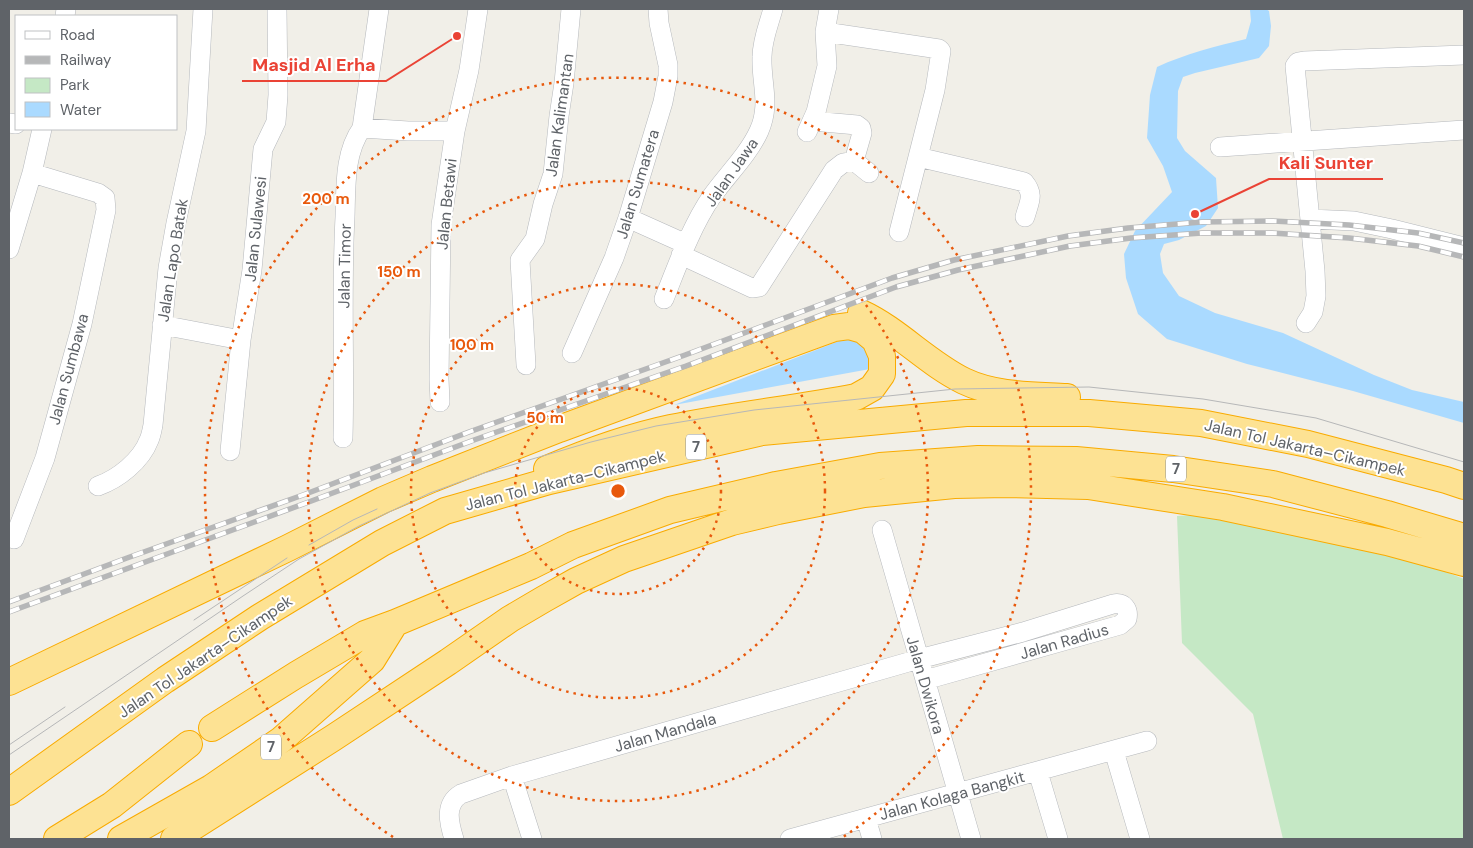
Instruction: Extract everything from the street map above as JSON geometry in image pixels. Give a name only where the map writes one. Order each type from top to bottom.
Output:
[{"type":"highway","points":[[9,665],[376,486],[553,415],[828,314],[846,311],[860,312],[874,318],[933,362],[964,381],[985,388],[1019,394],[1102,398],[1201,423]]},
{"type":"highway","points":[[9,682],[288,548],[383,500],[488,456],[834,328],[849,326],[863,330],[876,340],[882,356],[882,374],[872,388],[856,398],[670,428],[624,440],[585,452],[454,509]]},
{"type":"highway","name":"Jalan Tol Jakarta–Cikampek","points":[[9,792],[165,680],[260,617],[382,543],[445,512],[549,481],[762,432],[966,413],[1089,413],[1201,423],[1308,444],[1464,486]]},
{"type":"highway","name":"7","points":[[212,728],[365,634],[395,624],[531,566],[573,545],[670,510],[776,485],[880,466],[978,459],[1076,460],[1173,469],[1273,484],[1387,514],[1464,538]]},
{"type":"highway","points":[[174,839],[333,738],[544,598],[576,581],[624,560],[732,522],[778,511],[864,494],[954,486],[1007,484],[1088,486],[1222,507],[1387,542],[1464,563]]},
{"type":"highway","name":"7","points":[[121,839],[211,788],[281,740],[372,660],[395,624]]},
{"type":"highway","points":[[57,839],[112,805],[189,744]]},
{"type":"street","name":"Jalan Lapo Batak","points":[[98,486],[111,482],[138,459],[149,441],[153,425],[168,268],[196,131],[203,9]]},
{"type":"street","name":"Jalan Sulawesi","points":[[230,451],[241,340],[252,270],[263,149],[276,122],[278,95],[277,9]]},
{"type":"street","name":"Jalan Timor","points":[[343,438],[342,264],[347,172],[352,146],[362,128],[379,9]]},
{"type":"street","name":"Jalan Betawi","points":[[440,402],[441,225],[455,131],[469,70],[478,9]]},
{"type":"street","name":"Jalan Kalimantan","points":[[526,365],[520,260],[535,239],[542,204],[553,174],[558,116],[572,9]]},
{"type":"street","name":"Jalan Sumatera","points":[[572,353],[600,291],[628,218],[663,102],[668,76],[668,64],[659,23],[658,9]]},
{"type":"street","name":"Jalan Jawa","points":[[664,299],[683,250],[712,196],[742,158],[759,132],[766,108],[762,57],[763,42],[773,9]]},
{"type":"street","points":[[829,9],[825,32],[827,66],[822,90],[810,126],[857,125],[861,128],[862,133],[854,161]]},
{"type":"street","points":[[825,32],[940,49],[941,51],[935,90],[899,232]]},
{"type":"street","points":[[1306,323],[1313,312],[1316,296],[1315,271],[1295,66],[1298,62],[1464,55]]},
{"type":"street","points":[[362,128],[408,131],[455,131]]},
{"type":"street","points":[[9,249],[32,173],[41,130]]},
{"type":"street","points":[[1220,147],[1464,130]]},
{"type":"street","points":[[918,157],[1024,182],[1029,188],[1031,196],[1025,217]]},
{"type":"street","points":[[628,218],[752,288],[759,287],[834,170],[843,164],[854,161]]},
{"type":"street","points":[[854,161],[869,173]]},
{"type":"street","name":"Jalan Sumbawa","points":[[11,538],[45,458],[82,324],[106,210],[105,198],[98,193],[32,173]]},
{"type":"street","points":[[1310,220],[1354,221],[1464,247]]},
{"type":"street","points":[[162,325],[241,340]]},
{"type":"street","name":"Jalan Dwikora","points":[[882,530],[971,839]]},
{"type":"street","name":"Jalan Radius","points":[[919,659],[1023,632],[1114,604],[1124,606],[1128,612],[1127,619],[1120,625],[925,680]]},
{"type":"street","points":[[1023,632],[1027,651]]},
{"type":"street","name":"Jalan Mandala","points":[[454,839],[449,818],[451,803],[461,794],[512,776],[919,659]]},
{"type":"street","name":"Jalan Kolaga Bangkit","points":[[790,839],[1147,741]]},
{"type":"street","points":[[1114,751],[1140,839]]},
{"type":"street","points":[[1038,772],[1058,839]]},
{"type":"street","points":[[512,776],[532,839]]},
{"type":"street","points":[[866,818],[872,839]]},
{"type":"green space","points":[[1285,509],[1464,579],[1464,839],[1283,839],[1253,714],[1182,643],[1177,516]]},
{"type":"water","points":[[1246,9],[1266,9],[1269,11],[1271,26],[1269,46],[1259,58],[1183,77],[1178,91],[1177,138],[1185,151],[1216,178],[1218,208],[1206,226],[1179,240],[1164,244],[1160,254],[1163,273],[1179,296],[1215,313],[1283,333],[1374,375],[1412,390],[1464,402],[1464,423],[1353,391],[1247,364],[1167,339],[1138,314],[1126,278],[1124,254],[1135,231],[1172,192],[1163,166],[1147,138],[1150,95],[1157,67],[1178,58],[1246,39],[1251,21],[1250,10]]},
{"type":"water","points":[[852,336],[871,344],[870,369],[674,405]]},
{"type":"tram line","points":[[9,755],[299,559],[359,526],[430,493],[484,473],[591,442],[656,426],[754,410],[955,389],[1089,387],[1203,399],[1316,418],[1464,462]]},
{"type":"tram line","points":[[309,545],[353,520],[377,509]]},
{"type":"tram line","points":[[194,620],[287,558]]},
{"type":"tram line","points":[[9,745],[65,707]]},
{"type":"railway","points":[[9,602],[892,278],[954,260],[1068,236],[1128,228],[1202,222],[1273,221],[1349,225],[1418,233],[1464,243]]},
{"type":"railway","points":[[9,612],[474,440],[686,366],[896,287],[958,270],[1070,246],[1131,238],[1202,233],[1272,233],[1349,238],[1418,246],[1464,257]]},
{"type":"place","name":"Masjid Al Erha","points":[[457,36]]},
{"type":"place","name":"Kali Sunter","points":[[1195,214]]}]
